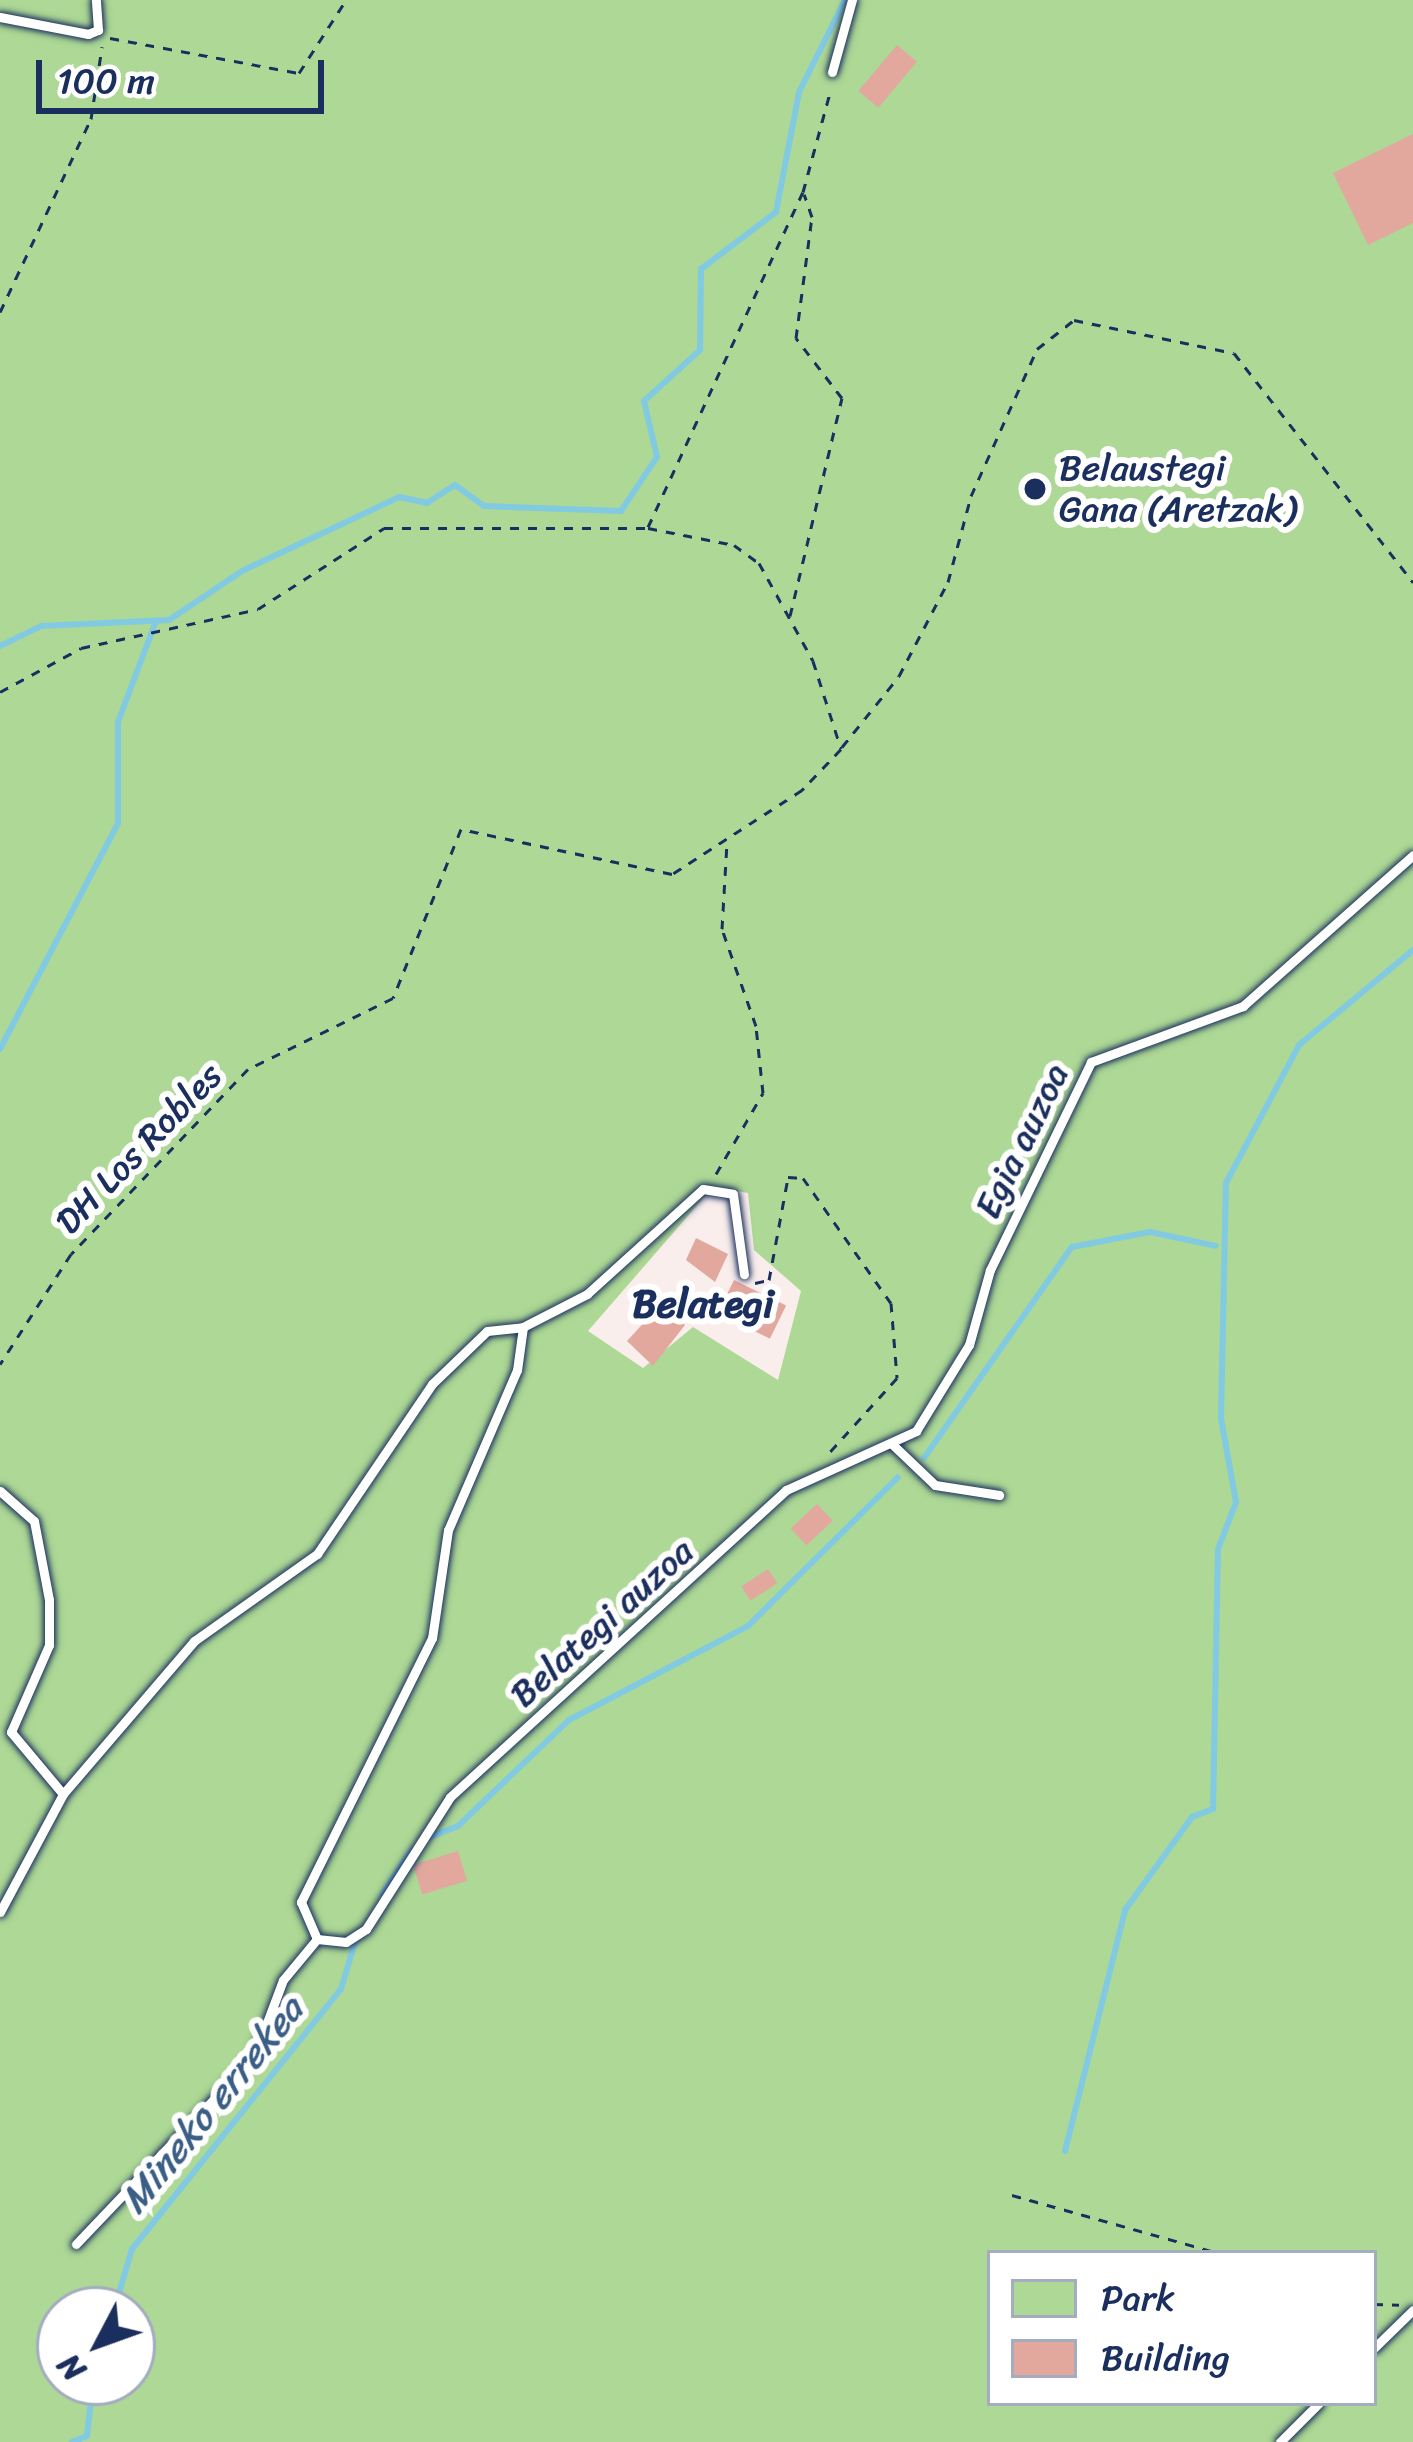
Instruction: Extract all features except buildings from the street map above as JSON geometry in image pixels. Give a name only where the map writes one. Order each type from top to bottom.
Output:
[{"type":"lane","points":[[0,16],[100,33],[96,0]]},
{"type":"lane","points":[[832,72],[852,0]]},
{"type":"lane","name":"Egia auzoa","points":[[813,1473],[916,1431],[969,1345],[990,1270],[1091,1062],[1244,1006],[1413,855]]},
{"type":"lane","points":[[0,1912],[63,1794],[194,1641],[317,1554],[432,1384],[487,1331],[523,1327],[587,1294],[703,1189],[733,1193],[744,1274]]},
{"type":"lane","points":[[76,2244],[254,2057],[283,1980],[317,1940],[302,1903],[432,1638],[448,1530],[517,1370],[523,1327]]},
{"type":"lane","points":[[892,1444],[935,1485],[999,1495]]},
{"type":"lane","name":"Belategi auzoa","points":[[317,1940],[346,1942],[366,1929],[450,1797],[813,1473]]},
{"type":"lane","points":[[0,1491],[34,1521],[49,1600],[49,1645],[11,1732],[63,1794]]},
{"type":"lane","points":[[1377,2345],[1413,2308]]},
{"type":"lane","points":[[1280,2442],[1316,2406]]},
{"type":"path","points":[[0,312],[91,118],[100,33],[299,73],[346,0]]},
{"type":"path","points":[[647,528],[802,192],[832,72]]},
{"type":"path","points":[[790,618],[842,398],[796,338],[812,218],[802,192]]},
{"type":"path","name":"DH Los Robles","points":[[0,1364],[71,1254],[248,1069],[393,998],[461,829],[672,874],[727,843],[841,749],[899,676],[948,582],[971,496],[1037,349],[1074,320],[1234,353],[1413,582]]},
{"type":"path","points":[[0,692],[81,648],[258,609],[384,528],[647,528],[734,545],[759,562],[790,618],[841,749]]},
{"type":"path","points":[[703,1189],[764,1093],[756,1026],[722,929],[727,843]]},
{"type":"path","points":[[744,1274],[769,1280],[784,1191],[803,1178],[891,1303],[897,1378],[813,1473]]},
{"type":"path","points":[[1012,2195],[1208,2250]]},
{"type":"path","points":[[1377,2304],[1413,2308]]},
{"type":"green space","points":[[0,0],[1413,0],[1413,2442],[0,2442]],"holes":[[[713,1187],[748,1193],[754,1250],[801,1291],[778,1380],[693,1327],[643,1368],[588,1331]]]},
{"type":"waterway","points":[[0,646],[41,626],[169,620],[242,571],[399,497],[427,503],[455,485],[484,506],[621,511],[657,457],[644,401],[700,350],[701,269],[776,212],[799,92],[845,0]]},
{"type":"waterway","points":[[0,1049],[118,823],[118,722],[156,621]]},
{"type":"waterway","points":[[1065,2151],[1125,1910],[1192,1817],[1213,1809],[1218,1549],[1236,1502],[1221,1419],[1226,1183],[1299,1045],[1413,950]]},
{"type":"waterway","name":"Mineko errekea","points":[[924,1458],[1072,1247],[1150,1232],[1216,1246]]},
{"type":"waterway","name":"Mineko errekea","points":[[427,1838],[458,1826],[569,1720],[748,1626],[898,1477]]},
{"type":"waterway","name":"Mineko errekea","points":[[382,1895],[411,1851]]},
{"type":"waterway","name":"Mineko errekea","points":[[121,2286],[132,2249],[341,1989],[356,1939]]},
{"type":"waterway","name":"Mineko errekea","points":[[72,2442],[87,2436],[90,2406]]},
{"type":"place","name":"Belaustegi Gana (Aretzak)","points":[[1035,489]]},
{"type":"district","name":"Belategi","points":[[703,1304]]}]
